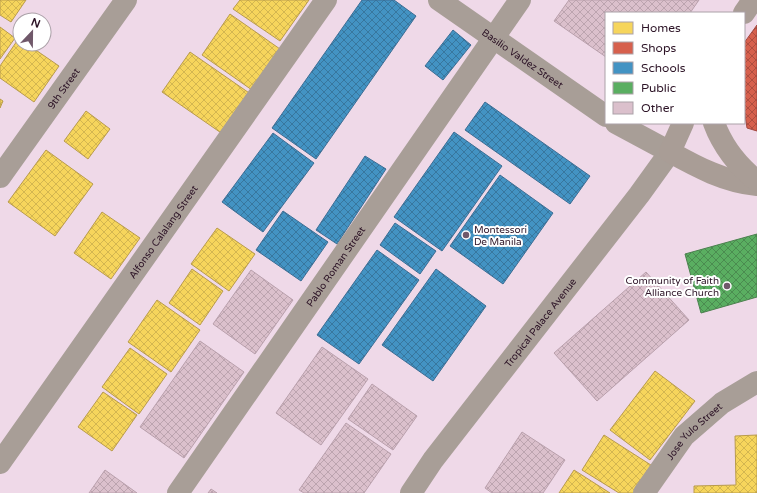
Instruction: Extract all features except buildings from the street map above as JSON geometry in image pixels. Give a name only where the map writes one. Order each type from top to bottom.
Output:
[{"type":"street","name":"9th Street","points":[[0,177],[126,0]]},
{"type":"street","name":"Alfonso Calalang Street","points":[[0,462],[326,0]]},
{"type":"street","name":"Basilio Valdez Street","points":[[439,0],[605,115]]},
{"type":"street","name":"Pablo Roman Street","points":[[178,493],[520,0]]},
{"type":"street","points":[[745,12],[753,0]]},
{"type":"street","points":[[618,124],[703,170],[716,175],[757,185]]},
{"type":"street","points":[[670,152],[683,124]]},
{"type":"street","points":[[715,124],[728,150],[737,162],[757,181]]},
{"type":"street","name":"Tropical Palace Avenue","points":[[411,493],[433,460],[639,195],[670,152]]},
{"type":"street","name":"Jose Yulo Street","points":[[644,493],[684,436],[722,403],[757,382]]},
{"type":"place","name":"Montessori De Manila","points":[[466,235]]},
{"type":"place","name":"Community of Faith Alliance Church","points":[[727,286]]}]
